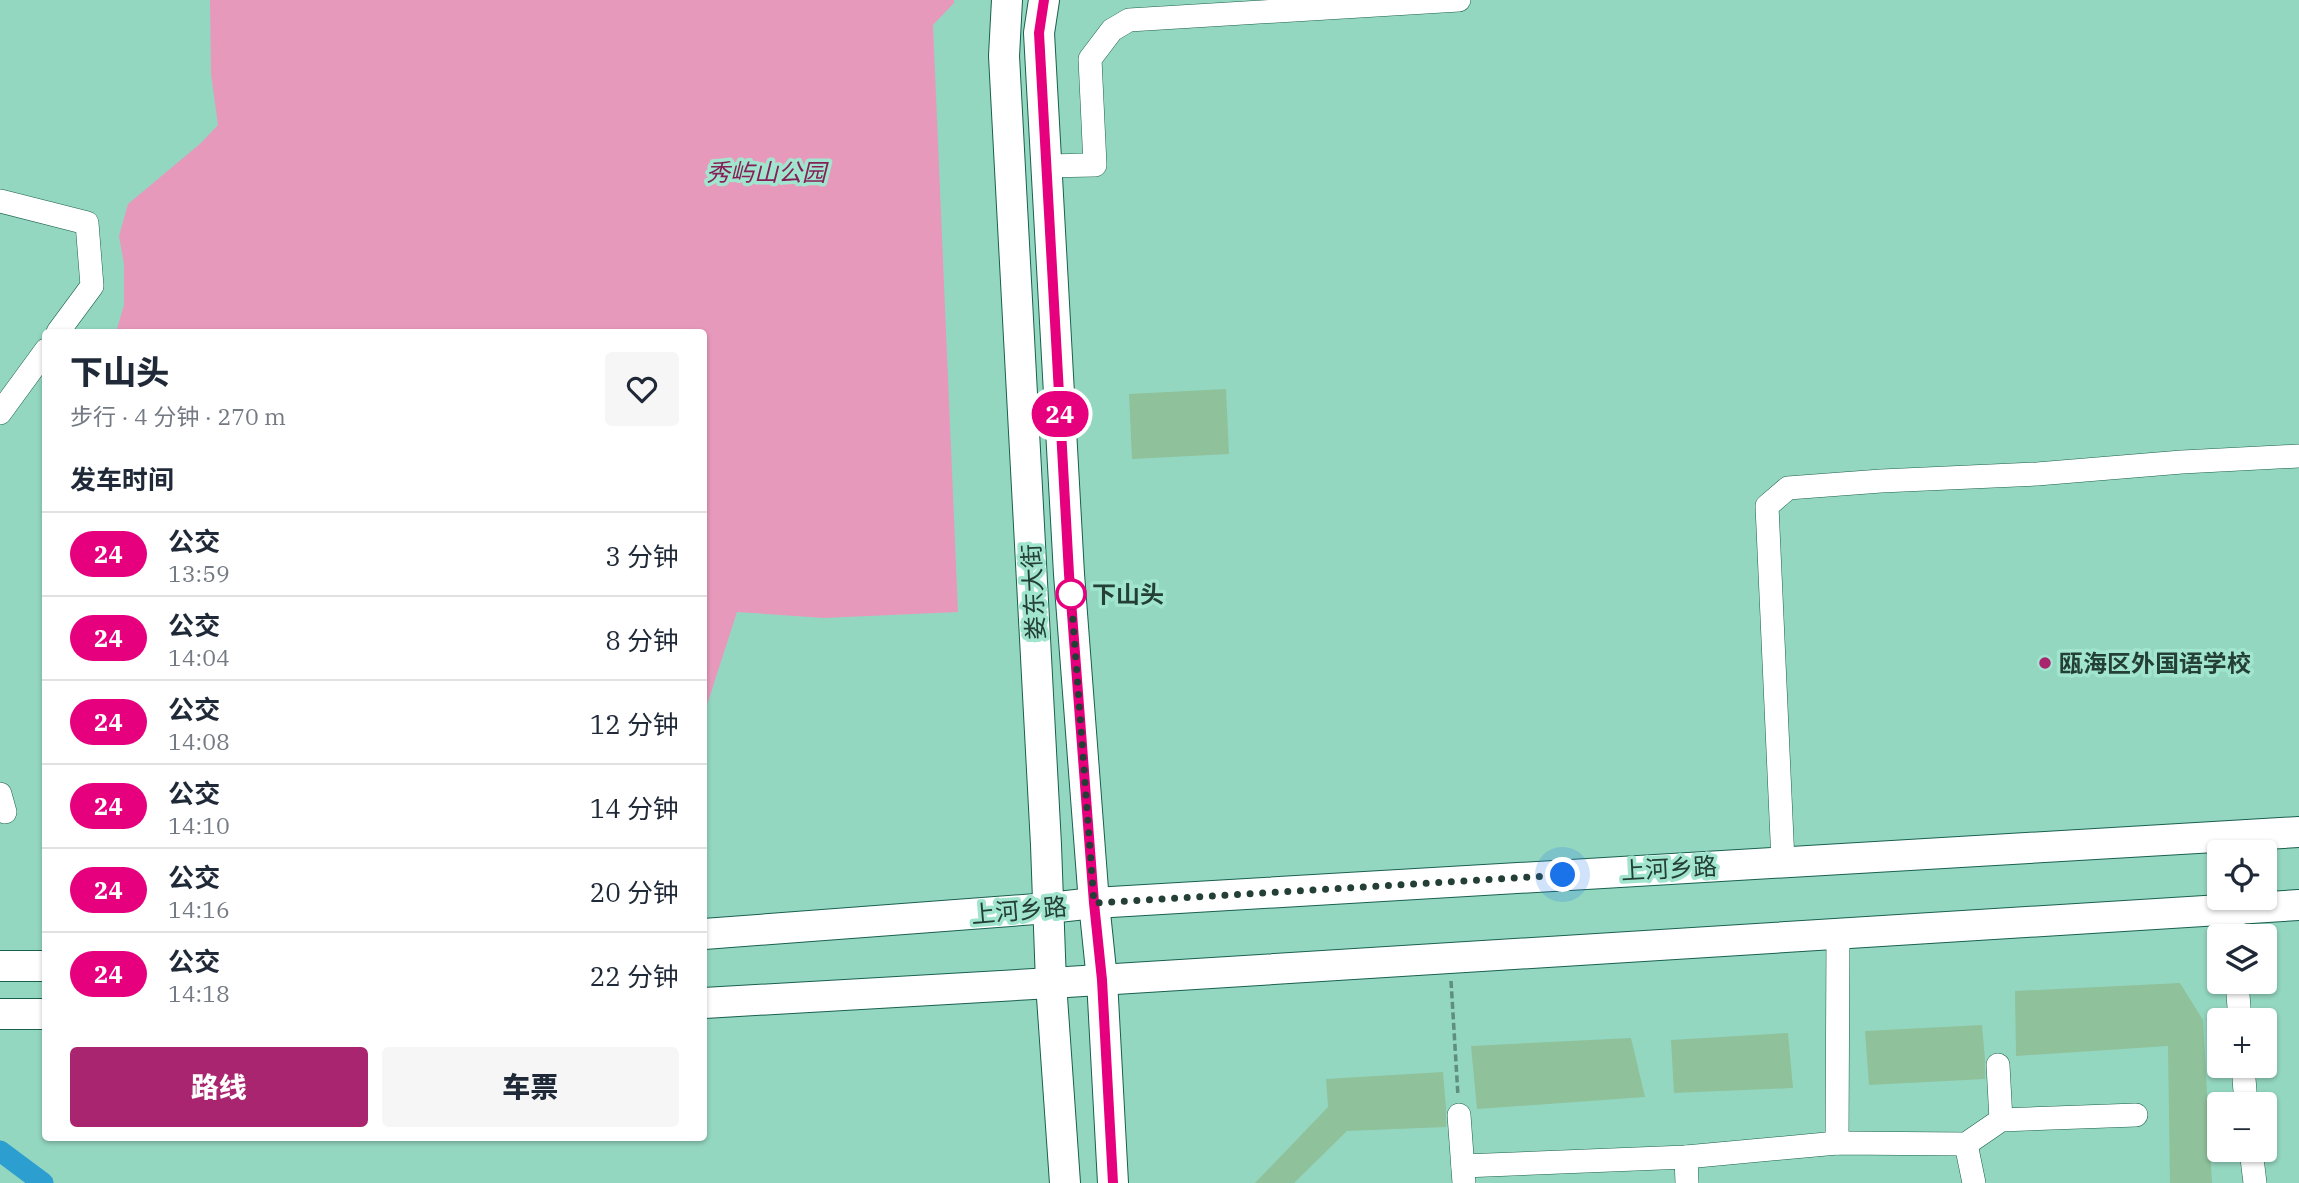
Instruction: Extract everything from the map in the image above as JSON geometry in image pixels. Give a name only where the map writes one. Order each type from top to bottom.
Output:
[{"type":"main road","name":"娄东大街","points":[[1007,0],[1004,56],[1051,983],[1065,1183]]},
{"type":"main road","name":"娄东大街","points":[[1044,0],[1039,33],[1069,574],[1102,980],[1112,1183]]},
{"type":"main road","name":"上河乡路","points":[[707,934],[1094,903],[2299,832]]},
{"type":"main road","points":[[707,1003],[1838,934],[2233,923],[2299,905]]},
{"type":"main road","points":[[0,966],[42,966]]},
{"type":"main road","points":[[0,1014],[42,1014]]},
{"type":"street","points":[[1046,166],[1095,164],[1090,59],[1112,30],[1129,20],[1459,0]]},
{"type":"street","points":[[0,201],[87,223],[92,286],[60,329]]},
{"type":"street","points":[[0,412],[42,355]]},
{"type":"street","points":[[1783,862],[1767,506],[1788,488],[2037,474],[2182,461],[2299,456]]},
{"type":"street","points":[[1837,1143],[1838,934]]},
{"type":"street","points":[[1998,1065],[2001,1121]]},
{"type":"street","points":[[1460,1115],[1463,1174],[1837,1143],[1966,1144],[2001,1121],[2136,1115]]},
{"type":"street","points":[[1966,1144],[1974,1183]]},
{"type":"street","points":[[1686,1157],[1687,1183]]},
{"type":"street","points":[[2252,1162],[2255,1183]]},
{"type":"path","points":[[1450,958],[1460,1115]]},
{"type":"green space","name":"秀屿山公园","points":[[210,0],[954,0],[933,25],[958,612],[824,618],[737,612],[707,705],[707,329],[117,329],[124,305],[124,264],[119,236],[128,204],[201,143],[218,125],[211,74]]},
{"type":"building","points":[[1226,389],[1229,454],[1132,459],[1129,394]]},
{"type":"building","points":[[2180,983],[2203,1020],[2207,1162],[2211,1162],[2212,1183],[2170,1183],[2168,1046],[2016,1056],[2015,991]]},
{"type":"building","points":[[1982,1025],[1985,1079],[1869,1085],[1865,1031]]},
{"type":"building","points":[[1788,1033],[1793,1088],[1674,1093],[1671,1040]]},
{"type":"building","points":[[1631,1038],[1645,1097],[1477,1109],[1471,1046]]},
{"type":"building","points":[[1443,1072],[1446,1127],[1347,1131],[1294,1183],[1255,1183],[1328,1107],[1326,1079]]},
{"type":"waterway","points":[[0,1151],[43,1183]]},
{"type":"bus line","name":"24","points":[[1044,0],[1039,33],[1069,574],[1102,980],[1113,1183]]},
{"type":"place","name":"下山头","points":[[1071,594]]},
{"type":"place","name":"瓯海区外国语学校","points":[[2045,663]]},
{"type":"route","points":[[1071,594],[1094,903],[1563,875]]}]
